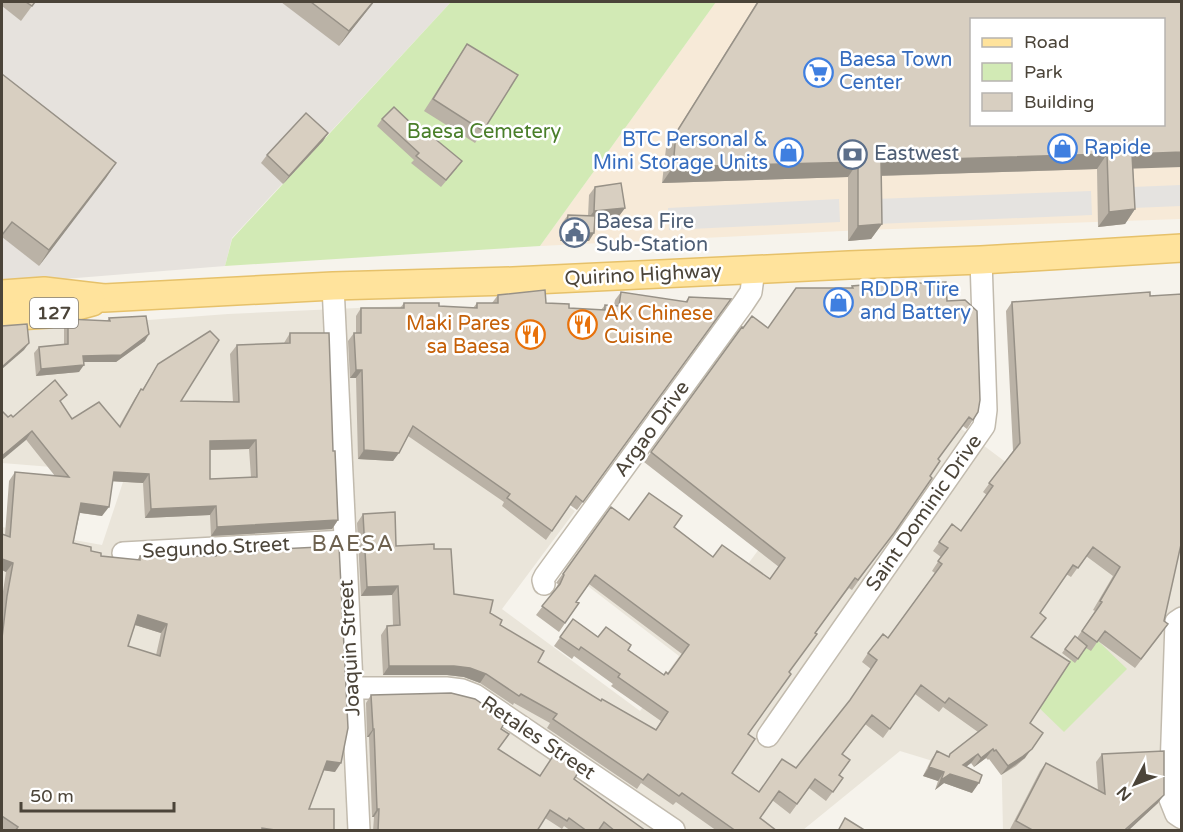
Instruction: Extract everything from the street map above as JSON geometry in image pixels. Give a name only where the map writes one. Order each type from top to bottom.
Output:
[{"type":"main road","name":"Quirino Highway","points":[[2,294],[44,291],[104,298],[333,286],[513,281],[981,260],[1182,249]]},
{"type":"main road","name":"Quirino Highway","points":[[2,317],[48,315],[104,298]]},
{"type":"street","name":"Saint Dominic Drive","points":[[768,736],[984,426],[986,410],[981,260]]},
{"type":"street","name":"Argao Drive","points":[[544,584],[545,576],[744,304],[751,292],[754,270]]},
{"type":"street","name":"Joaquin Street","points":[[333,286],[359,831]]},
{"type":"street","name":"Segundo Street","points":[[123,553],[345,541]]},
{"type":"street","points":[[1180,618],[1176,626],[1176,768],[1170,799],[1176,814],[1182,818]]},
{"type":"street","name":"Retales Street","points":[[352,688],[446,688],[474,694],[650,824],[674,831]]},
{"type":"shaded area","points":[[2,2],[451,2],[232,238],[225,266],[2,284]]},
{"type":"shaded area","name":"Baesa Town Center","points":[[716,2],[1181,2],[1181,219],[863,230],[540,246]]},
{"type":"shaded area","points":[[1181,185],[1181,206],[1133,208],[1132,187]]},
{"type":"shaded area","points":[[1091,191],[1092,215],[876,224],[875,199]]},
{"type":"shaded area","points":[[839,199],[840,222],[669,230],[668,208]]},
{"type":"shaded area","points":[[401,306],[428,409],[575,511],[502,609],[640,711],[679,656],[563,567],[604,513],[723,598],[888,374],[1079,517],[1181,384],[1181,830],[1003,830],[1001,740],[946,765],[900,751],[803,830],[2,830],[2,527],[102,545],[126,473],[2,463],[2,331],[228,314]]},
{"type":"green space","name":"Baesa Cemetery","points":[[451,2],[716,2],[540,246],[225,266],[232,239]]},
{"type":"green space","points":[[1093,636],[1127,669],[1064,732],[1031,700]]},
{"type":"building","points":[[311,2],[373,2],[349,31]]},
{"type":"building","points":[[758,2],[1182,2],[1182,152],[1132,154],[1135,209],[1109,212],[1107,154],[881,161],[882,224],[858,226],[858,162],[673,167],[676,133]]},
{"type":"building","points":[[467,44],[518,75],[483,131],[433,99]]},
{"type":"building","points":[[2,74],[116,163],[49,250],[12,222],[2,235]]},
{"type":"building","points":[[394,107],[415,127],[417,124],[462,161],[446,180],[416,156],[419,153],[382,119]]},
{"type":"building","points":[[306,113],[328,133],[289,176],[267,155]]},
{"type":"building","points":[[621,183],[625,208],[594,211],[595,187]]},
{"type":"building","points":[[568,215],[595,216],[594,233],[566,233]]},
{"type":"building","points":[[899,282],[899,284],[946,282],[947,301],[965,300],[977,311],[980,400],[978,412],[973,420],[969,417],[938,459],[940,461],[930,476],[932,478],[894,533],[858,580],[855,578],[815,633],[817,634],[789,672],[791,674],[748,734],[755,739],[732,773],[759,792],[782,759],[796,768],[850,700],[877,660],[868,653],[883,634],[888,638],[942,564],[938,561],[948,548],[939,542],[952,524],[961,531],[993,486],[989,483],[1020,443],[1012,302],[1150,292],[1150,296],[1182,294],[1182,540],[1164,621],[1168,624],[1141,659],[1105,631],[1097,642],[1082,631],[1102,602],[1100,601],[1120,567],[1093,547],[1078,568],[1073,565],[1040,613],[1046,618],[1031,637],[1070,662],[1030,723],[1043,733],[1032,749],[1022,757],[1008,766],[993,749],[981,758],[978,754],[963,765],[982,775],[979,783],[950,774],[941,780],[944,772],[929,767],[937,751],[949,757],[987,725],[949,698],[945,703],[921,685],[890,729],[872,715],[842,754],[850,760],[839,775],[843,778],[833,792],[815,779],[797,804],[779,791],[760,818],[777,831],[736,831],[682,793],[679,796],[648,774],[643,780],[553,719],[557,714],[521,694],[519,696],[486,674],[470,668],[454,666],[389,666],[387,626],[400,625],[398,586],[367,587],[363,514],[395,512],[396,546],[434,544],[434,549],[451,549],[454,594],[493,600],[490,613],[502,620],[500,625],[544,651],[538,662],[601,701],[602,699],[656,730],[668,712],[618,677],[620,674],[581,647],[579,650],[560,637],[573,619],[598,637],[606,627],[631,645],[628,650],[664,675],[666,672],[668,674],[689,645],[595,575],[576,602],[579,603],[565,623],[542,606],[560,584],[563,574],[611,507],[629,520],[649,493],[682,516],[674,527],[713,557],[722,545],[770,579],[785,558],[651,452],[752,316],[768,328],[796,288],[853,288],[852,286]]},
{"type":"building","points":[[545,290],[546,303],[569,304],[569,308],[605,310],[605,305],[619,306],[621,292],[687,302],[689,297],[731,299],[583,502],[576,496],[552,531],[507,498],[510,494],[413,426],[399,453],[364,450],[362,370],[356,370],[354,333],[361,333],[361,308],[404,308],[404,303],[439,303],[439,306],[477,308],[477,303],[498,303],[498,295]]},
{"type":"building","points":[[146,316],[149,334],[121,355],[83,356],[84,365],[41,369],[39,347],[68,344],[68,319],[110,321],[109,318]]},
{"type":"building","points":[[27,324],[29,343],[2,367],[2,326]]},
{"type":"building","points":[[210,331],[219,340],[181,401],[239,402],[237,345],[290,343],[290,333],[329,333],[338,520],[217,527],[216,506],[151,509],[149,474],[114,472],[109,507],[81,503],[73,543],[91,547],[91,551],[101,553],[101,556],[140,560],[140,556],[216,556],[218,552],[339,546],[348,728],[341,763],[327,761],[309,809],[334,809],[334,831],[282,831],[262,828],[262,831],[15,831],[18,827],[2,816],[2,638],[13,563],[2,559],[2,534],[10,537],[15,472],[69,477],[32,431],[2,456],[2,411],[8,417],[11,415],[13,417],[55,380],[67,395],[60,401],[72,419],[99,402],[120,427],[158,364]],"holes":[[[256,440],[257,477],[210,479],[210,441]],[[138,615],[167,624],[160,656],[128,646]]]},
{"type":"building","points":[[1075,636],[1087,646],[1078,659],[1065,649]]},
{"type":"building","points":[[451,693],[475,699],[506,720],[501,729],[509,734],[498,749],[540,776],[555,753],[580,770],[574,779],[646,831],[615,831],[604,822],[598,831],[587,831],[569,818],[567,821],[550,810],[537,831],[378,831],[379,809],[377,809],[371,695]]},
{"type":"building","points":[[1164,751],[1164,795],[1126,829],[1129,831],[1034,831],[1016,821],[1046,763],[1105,794],[1102,754]]},
{"type":"building","points":[[845,818],[866,831],[838,831]]},
{"type":"place","name":"Baesa Town Center","points":[[818,72]]},
{"type":"place","name":"Rapide","points":[[1063,148]]},
{"type":"place","name":"BTC Personal & Mini Storage Units","points":[[789,152]]},
{"type":"place","name":"Eastwest","points":[[853,154]]},
{"type":"place","name":"Baesa Fire Sub-Station","points":[[575,233]]},
{"type":"place","name":"RDDR Tire and Battery","points":[[839,302]]},
{"type":"place","name":"AK Chinese Cuisine","points":[[583,325]]},
{"type":"place","name":"Maki Pares sa Baesa","points":[[531,335]]},
{"type":"district","name":"BAESA","points":[[353,544]]}]
